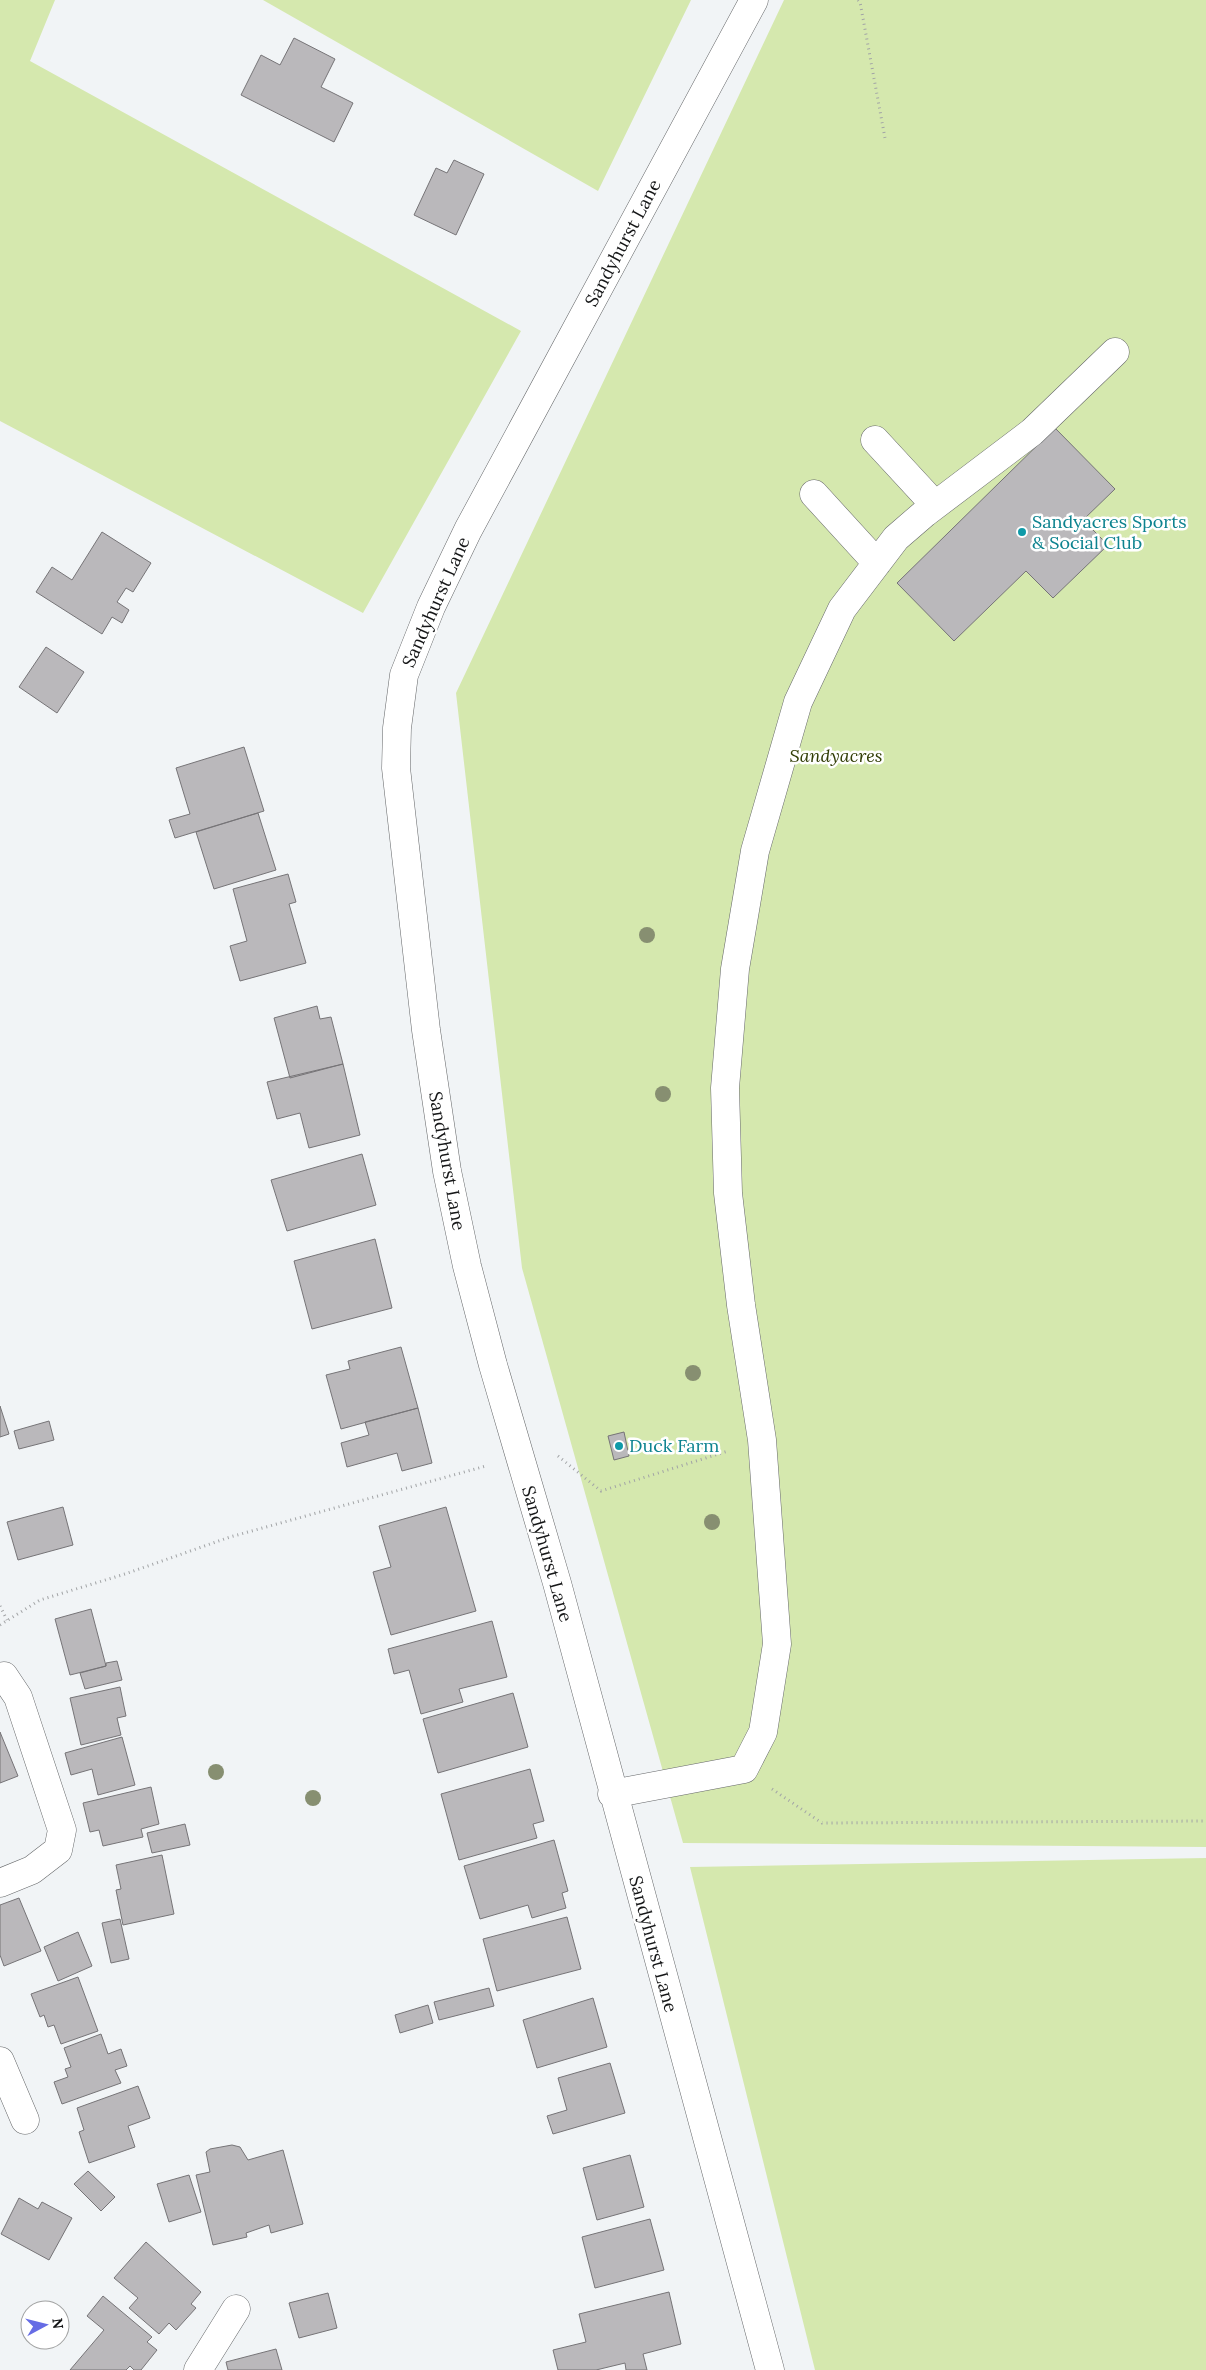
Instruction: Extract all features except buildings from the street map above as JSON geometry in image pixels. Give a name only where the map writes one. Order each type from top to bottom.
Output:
[{"type":"street","name":"Sandyhurst Lane","points":[[754,0],[468,530],[431,607],[404,675],[397,728],[396,768],[435,1096],[447,1171],[467,1266],[519,1456],[557,1583],[612,1794],[770,2370]]},
{"type":"street","points":[[612,1794],[744,1768],[763,1732],[778,1644],[762,1440],[741,1305],[728,1193],[725,1088],[735,968],[755,851],[798,702],[842,609],[896,538],[935,505],[1032,432],[1115,352]]},
{"type":"street","points":[[875,440],[935,505]]},
{"type":"street","points":[[814,494],[877,563]]},
{"type":"street","points":[[0,1882],[62,1858],[58,1850],[62,1830],[18,1697],[4,1676]]},
{"type":"street","points":[[0,2060],[25,2120]]},
{"type":"street","points":[[198,2370],[236,2310]]},
{"type":"path","points":[[858,0],[860,2],[885,138]]},
{"type":"path","points":[[0,1624],[40,1600],[125,1574],[230,1537],[519,1456],[552,1451],[601,1491],[762,1440]]},
{"type":"path","points":[[0,1606],[7,1620]]},
{"type":"path","points":[[744,1768],[822,1823],[1206,1821]]},
{"type":"green space","points":[[0,0],[55,0],[30,61],[521,331],[363,613],[0,421]]},
{"type":"green space","points":[[263,0],[691,0],[598,191]]},
{"type":"green space","name":"Sandyacres","points":[[784,0],[1206,0],[1206,1847],[683,1843],[522,1268],[456,693]]},
{"type":"green space","points":[[1206,1858],[1206,2370],[815,2370],[690,1867]]},
{"type":"place","name":"Sandyacres Sports & Social Club","points":[[1022,532]]},
{"type":"place","name":"Duck Farm","points":[[619,1446]]}]
